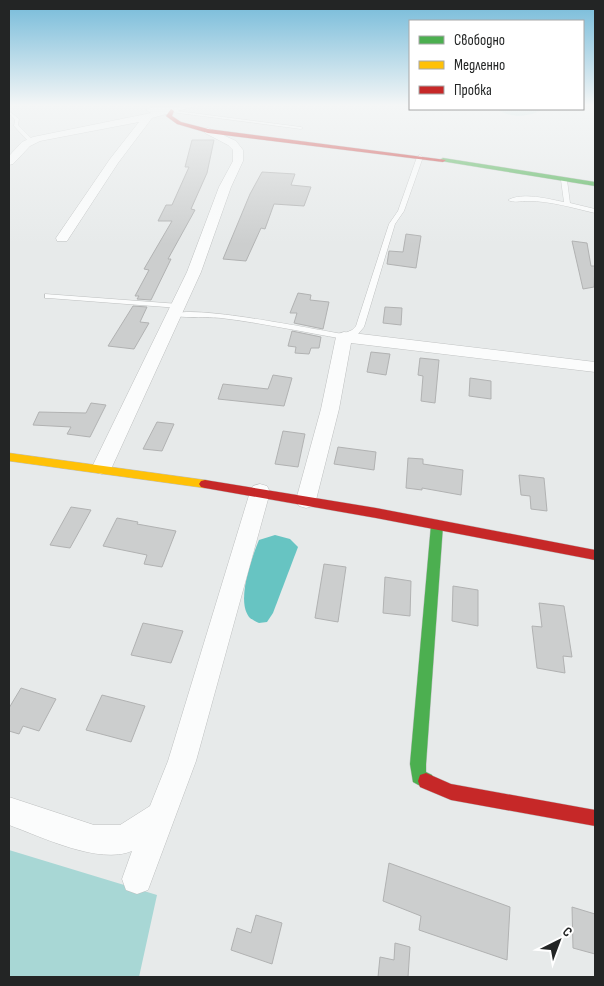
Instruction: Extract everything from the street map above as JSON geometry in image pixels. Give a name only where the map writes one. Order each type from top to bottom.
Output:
[{"type":"street","points":[[9,162],[19,152]]},
{"type":"street","points":[[62,238],[120,152]]},
{"type":"street","points":[[102,467],[194,272],[225,187],[238,161],[238,152]]},
{"type":"street","points":[[379,152],[420,157],[520,176],[595,184]]},
{"type":"street","points":[[306,500],[330,409],[344,337],[595,368]]},
{"type":"street","points":[[9,457],[102,467],[260,492],[595,556]]},
{"type":"street","points":[[137,879],[182,761],[260,492]]},
{"type":"street","points":[[437,525],[418,764],[419,776],[428,783],[451,792],[595,818]]},
{"type":"street","points":[[9,811],[94,840],[124,840],[161,816]]},
{"type":"lane","points":[[48,296],[221,316],[344,337],[355,332],[360,327],[392,224],[401,211],[420,157]]},
{"type":"lane","points":[[564,180],[567,204]]},
{"type":"lane","points":[[511,200],[567,204],[595,210]]},
{"type":"shaded area","points":[[9,850],[157,895],[139,977],[9,977]]},
{"type":"water","points":[[275,535],[290,539],[298,547],[273,613],[267,622],[259,623],[249,617],[245,610],[244,600],[247,578],[259,540]]},
{"type":"building","points":[[189,152],[211,152],[207,173],[191,209],[195,210],[168,259],[171,259],[151,300],[137,299],[139,296],[135,296],[149,270],[144,269],[172,221],[158,221],[166,205],[172,205],[189,167],[185,167]]},
{"type":"building","points":[[262,172],[295,174],[291,185],[311,187],[304,206],[274,204],[265,229],[261,228],[246,261],[223,259],[250,194]]},
{"type":"building","points":[[406,234],[421,236],[416,268],[387,264],[389,251],[403,252]]},
{"type":"building","points":[[572,241],[587,243],[591,266],[595,266],[594,287],[583,289]]},
{"type":"building","points":[[298,293],[311,295],[310,300],[329,302],[323,329],[294,323],[297,313],[290,313]]},
{"type":"building","points":[[133,306],[147,307],[140,322],[149,323],[134,349],[108,346]]},
{"type":"building","points":[[385,307],[402,308],[401,325],[383,323]]},
{"type":"building","points":[[292,331],[321,337],[319,348],[311,348],[309,354],[295,353],[296,347],[288,346]]},
{"type":"building","points":[[371,352],[390,354],[386,375],[367,372]]},
{"type":"building","points":[[420,358],[439,360],[435,403],[421,401],[423,376],[418,375]]},
{"type":"building","points":[[273,375],[292,378],[284,406],[218,399],[223,384],[268,389]]},
{"type":"building","points":[[470,378],[491,381],[491,399],[469,396]]},
{"type":"building","points":[[91,403],[106,405],[90,437],[67,434],[71,427],[33,425],[39,412],[86,413]]},
{"type":"building","points":[[157,422],[174,424],[162,451],[143,449]]},
{"type":"building","points":[[283,431],[305,434],[298,467],[275,464]]},
{"type":"building","points":[[338,447],[376,452],[374,470],[334,464]]},
{"type":"building","points":[[408,458],[423,459],[423,464],[463,470],[461,495],[422,488],[422,490],[406,488]]},
{"type":"building","points":[[519,475],[544,478],[547,511],[531,509],[530,496],[521,495]]},
{"type":"building","points":[[71,507],[91,510],[70,548],[50,545]]},
{"type":"building","points":[[117,518],[138,522],[137,524],[176,531],[162,567],[144,564],[147,555],[103,546]]},
{"type":"building","points":[[324,564],[346,567],[338,622],[315,618]]},
{"type":"building","points":[[385,577],[411,581],[410,616],[383,613]]},
{"type":"building","points":[[453,586],[478,590],[478,626],[452,621]]},
{"type":"building","points":[[539,603],[564,606],[572,657],[563,656],[565,673],[537,668],[532,626],[542,627]]},
{"type":"building","points":[[143,623],[183,631],[171,663],[131,655]]},
{"type":"building","points":[[21,688],[56,699],[39,731],[23,726],[19,734],[9,731],[9,708]]},
{"type":"building","points":[[102,695],[145,706],[131,742],[86,730]]},
{"type":"building","points":[[389,863],[510,907],[507,960],[419,930],[421,916],[383,901]]},
{"type":"building","points":[[572,907],[595,914],[595,954],[573,948]]},
{"type":"building","points":[[256,915],[282,923],[272,964],[231,950],[237,928],[251,933]]},
{"type":"building","points":[[395,943],[410,947],[408,977],[378,977],[380,957],[394,960]]},
{"type":"traffic: fast","points":[[443,160],[595,184]]},
{"type":"traffic: fast","points":[[426,781],[419,776],[418,764],[437,525]]},
{"type":"traffic: slow","points":[[9,457],[205,484]]},
{"type":"traffic: jam","points":[[378,152],[443,160]]},
{"type":"traffic: jam","points":[[205,484],[376,513],[595,555]]},
{"type":"traffic: jam","points":[[426,781],[451,792],[595,818]]}]
